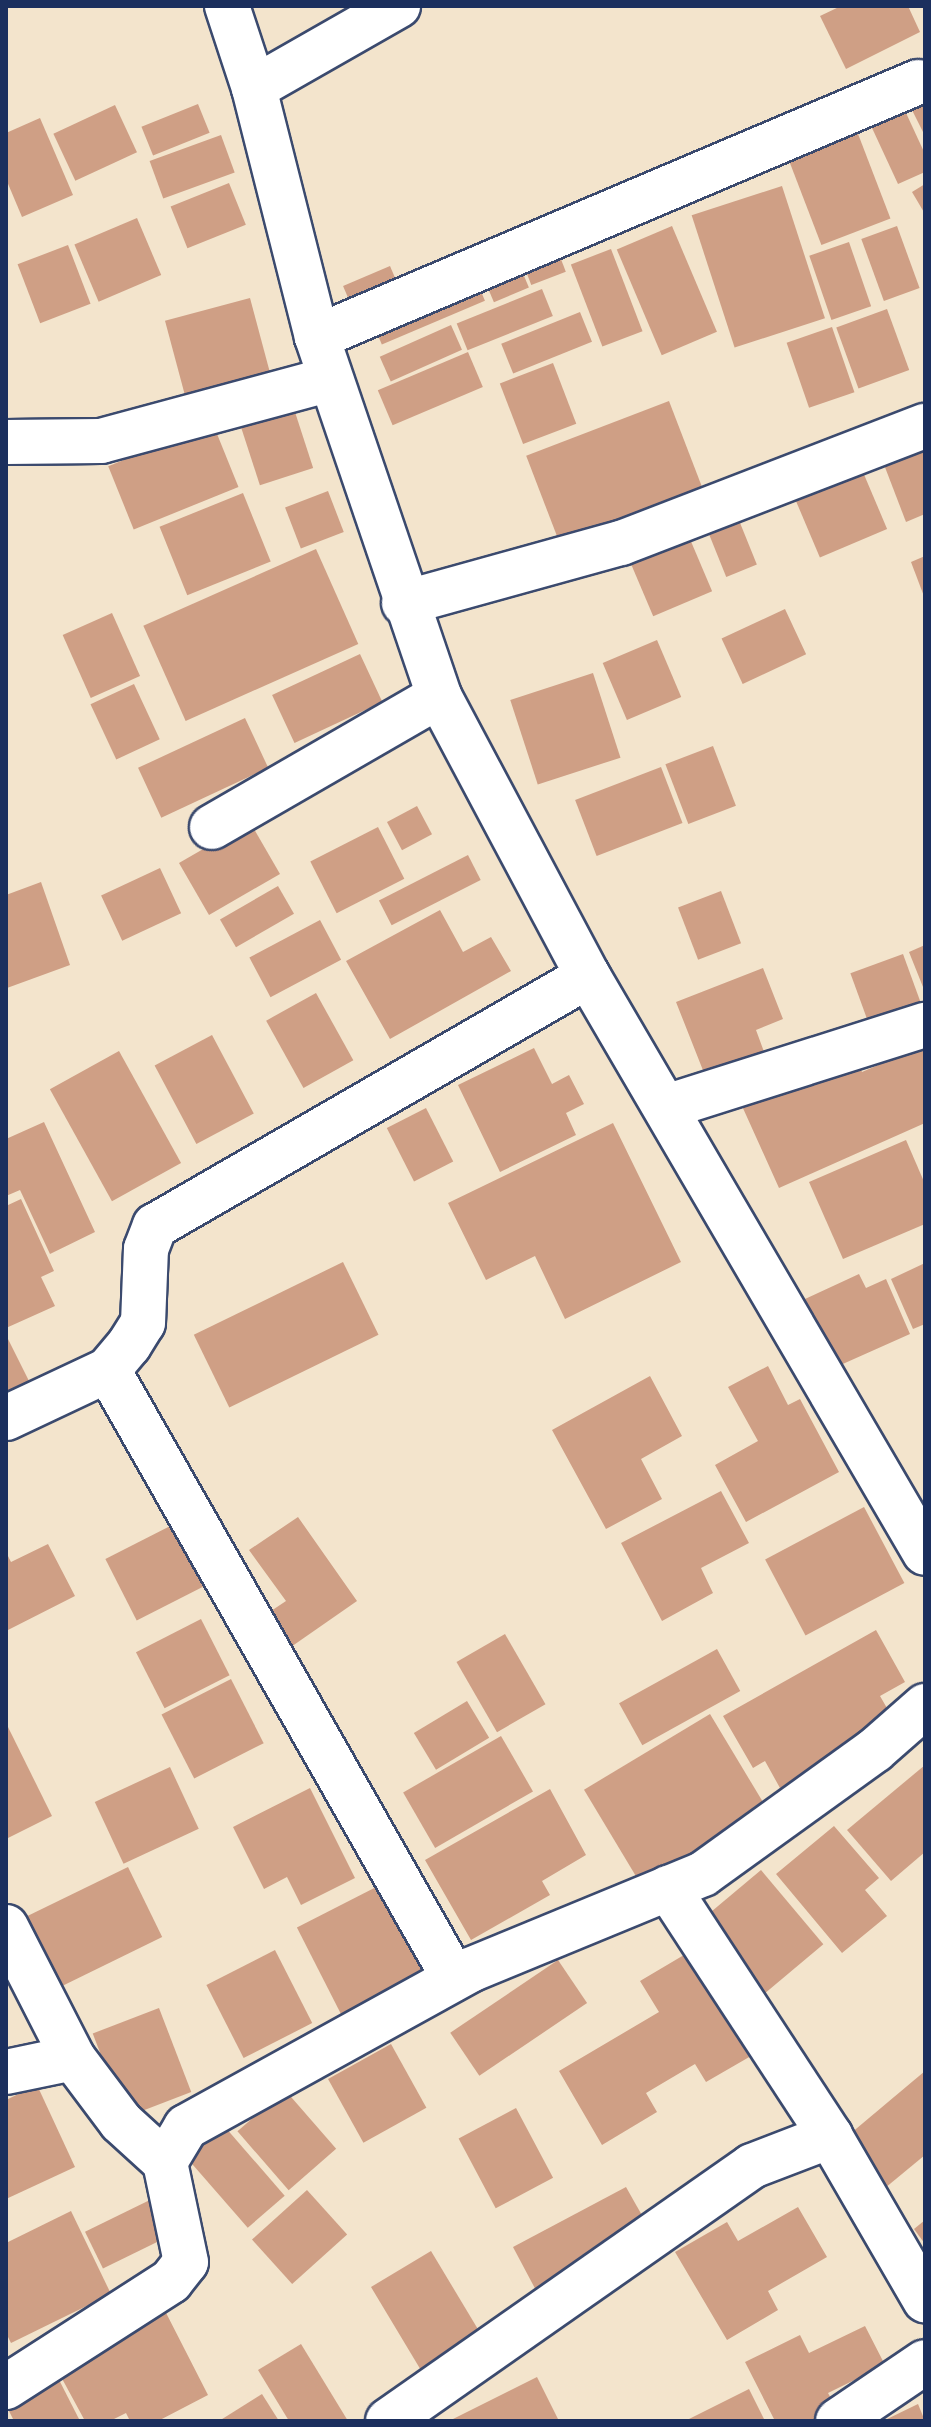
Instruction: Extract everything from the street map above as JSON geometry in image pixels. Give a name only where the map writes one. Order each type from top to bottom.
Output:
[{"type":"street","points":[[227,6],[254,88],[317,337],[404,603],[439,696],[588,976],[925,1553]]},
{"type":"street","points":[[254,88],[398,6]]},
{"type":"street","points":[[317,337],[918,82]]},
{"type":"street","points":[[6,442],[101,441],[330,379]]},
{"type":"street","points":[[404,603],[621,543],[925,426]]},
{"type":"street","points":[[212,827],[439,696]]},
{"type":"street","points":[[6,1418],[108,1370],[143,1323],[146,1249],[155,1226],[588,976]]},
{"type":"street","points":[[666,1107],[925,1025]]},
{"type":"street","points":[[108,1370],[454,1978]]},
{"type":"street","points":[[165,2162],[186,2127],[454,1978],[703,1874],[875,1750],[925,1706]]},
{"type":"street","points":[[668,1888],[830,2136],[925,2300]]},
{"type":"street","points":[[6,1927],[73,2058],[121,2122],[165,2162],[186,2262],[171,2281],[6,2387]]},
{"type":"street","points":[[6,2072],[73,2058]]},
{"type":"street","points":[[388,2421],[752,2166],[830,2136]]},
{"type":"street","points":[[838,2421],[925,2362]]},
{"type":"building","points":[[841,6],[908,6],[920,32],[846,69],[820,16]]},
{"type":"building","points":[[925,92],[925,136],[907,100]]},
{"type":"building","points":[[900,100],[925,154],[925,172],[898,184],[866,115]]},
{"type":"building","points":[[198,104],[210,133],[153,156],[141,127]]},
{"type":"building","points":[[115,105],[137,152],[75,181],[53,134]]},
{"type":"building","points":[[40,118],[73,195],[22,217],[6,179],[6,133]]},
{"type":"building","points":[[855,126],[890,218],[821,245],[786,153]]},
{"type":"building","points":[[221,135],[235,173],[163,199],[150,161]]},
{"type":"building","points":[[229,183],[246,225],[187,248],[171,207]]},
{"type":"building","points":[[925,184],[925,214],[912,192]]},
{"type":"building","points":[[782,186],[825,318],[735,348],[692,215]]},
{"type":"building","points":[[137,218],[161,275],[99,302],[74,245]]},
{"type":"building","points":[[672,226],[717,332],[662,355],[617,249]]},
{"type":"building","points":[[897,226],[920,288],[884,301],[861,239]]},
{"type":"building","points":[[554,241],[566,272],[531,285],[519,254]]},
{"type":"building","points":[[849,242],[871,306],[831,320],[809,256]]},
{"type":"building","points":[[68,245],[91,304],[40,323],[18,264]]},
{"type":"building","points":[[611,249],[643,331],[602,347],[571,264]]},
{"type":"building","points":[[516,257],[529,287],[494,302],[481,272]]},
{"type":"building","points":[[390,266],[398,285],[351,305],[343,286]]},
{"type":"building","points":[[474,275],[485,301],[382,345],[371,319]]},
{"type":"building","points":[[542,289],[553,316],[468,350],[457,323]]},
{"type":"building","points":[[250,298],[270,371],[185,394],[165,321]]},
{"type":"building","points":[[887,309],[909,370],[858,389],[836,327]]},
{"type":"building","points":[[580,312],[592,342],[513,374],[501,344]]},
{"type":"building","points":[[451,325],[462,350],[391,381],[380,357]]},
{"type":"building","points":[[832,327],[854,392],[809,408],[787,343]]},
{"type":"building","points":[[468,352],[483,387],[393,425],[378,390]]},
{"type":"building","points":[[553,363],[576,424],[523,444],[500,383]]},
{"type":"building","points":[[669,401],[705,495],[562,550],[526,456]]},
{"type":"building","points":[[294,409],[313,468],[260,485],[241,426]]},
{"type":"building","points":[[213,424],[238,487],[134,529],[108,466]]},
{"type":"building","points":[[925,445],[925,514],[906,522],[883,462]]},
{"type":"building","points":[[857,458],[887,529],[820,557],[790,487]]},
{"type":"building","points":[[328,491],[344,532],[301,549],[285,507]]},
{"type":"building","points":[[243,493],[271,562],[187,595],[160,527]]},
{"type":"building","points":[[734,508],[757,565],[726,577],[703,520]]},
{"type":"building","points":[[684,525],[712,591],[653,616],[625,550]]},
{"type":"building","points":[[316,549],[358,644],[186,721],[143,626]]},
{"type":"building","points":[[925,556],[925,599],[911,562]]},
{"type":"building","points":[[785,609],[806,654],[743,684],[722,639]]},
{"type":"building","points":[[112,613],[140,676],[91,698],[63,635]]},
{"type":"building","points":[[657,640],[681,697],[627,720],[603,663]]},
{"type":"building","points":[[360,654],[382,702],[294,743],[272,695]]},
{"type":"building","points":[[593,673],[621,758],[538,785],[510,700]]},
{"type":"building","points":[[134,684],[160,739],[116,760],[90,704]]},
{"type":"building","points":[[245,718],[268,768],[161,818],[138,768]]},
{"type":"building","points":[[713,746],[736,806],[688,824],[665,764]]},
{"type":"building","points":[[661,767],[683,823],[597,856],[575,800]]},
{"type":"building","points":[[417,806],[432,834],[402,850],[387,822]]},
{"type":"building","points":[[250,822],[280,874],[209,915],[179,863]]},
{"type":"building","points":[[378,827],[404,879],[337,913],[310,862]]},
{"type":"building","points":[[468,855],[481,880],[392,925],[379,900]]},
{"type":"building","points":[[160,868],[181,913],[122,941],[101,895]]},
{"type":"building","points":[[41,882],[70,965],[7,988],[6,895]]},
{"type":"building","points":[[278,886],[294,914],[236,947],[220,920]]},
{"type":"building","points":[[721,891],[741,943],[698,960],[678,907]]},
{"type":"building","points":[[440,910],[463,952],[491,937],[511,971],[390,1039],[346,961]]},
{"type":"building","points":[[320,920],[341,960],[270,997],[249,958]]},
{"type":"building","points":[[925,945],[925,992],[909,952]]},
{"type":"building","points":[[903,954],[921,1005],[869,1024],[850,973]]},
{"type":"building","points":[[763,968],[783,1019],[756,1030],[767,1060],[708,1083],[676,1002]]},
{"type":"building","points":[[316,993],[353,1060],[303,1088],[266,1021]]},
{"type":"building","points":[[925,1027],[925,1123],[779,1188],[742,1106],[855,1056],[862,1072],[890,1060],[884,1047]]},
{"type":"building","points":[[212,1035],[254,1114],[196,1144],[155,1066]]},
{"type":"building","points":[[534,1048],[552,1084],[569,1075],[584,1104],[566,1113],[576,1135],[500,1172],[458,1085]]},
{"type":"building","points":[[119,1051],[181,1163],[112,1201],[50,1089]]},
{"type":"building","points":[[426,1108],[453,1161],[414,1181],[387,1128]]},
{"type":"building","points":[[44,1122],[95,1232],[50,1254],[20,1190],[6,1196],[6,1139]]},
{"type":"building","points":[[613,1123],[681,1262],[565,1319],[535,1256],[486,1280],[448,1203]]},
{"type":"building","points":[[906,1140],[925,1184],[925,1224],[843,1259],[809,1182]]},
{"type":"building","points":[[21,1199],[54,1271],[41,1277],[55,1306],[6,1328],[6,1206]]},
{"type":"building","points":[[343,1262],[379,1335],[229,1408],[194,1335]]},
{"type":"building","points":[[925,1263],[925,1324],[913,1329],[891,1279]]},
{"type":"building","points":[[859,1274],[866,1288],[886,1279],[910,1334],[836,1367],[805,1299]]},
{"type":"building","points":[[6,1335],[34,1391],[6,1405]]},
{"type":"building","points":[[768,1366],[788,1405],[800,1399],[839,1472],[746,1522],[715,1465],[758,1441],[728,1387]]},
{"type":"building","points":[[650,1376],[682,1436],[641,1459],[662,1499],[606,1529],[552,1430]]},
{"type":"building","points":[[721,1491],[749,1543],[701,1568],[713,1593],[662,1621],[621,1543]]},
{"type":"building","points":[[864,1507],[904,1583],[805,1636],[765,1560]]},
{"type":"building","points":[[298,1517],[357,1601],[288,1649],[265,1615],[286,1601],[249,1550]]},
{"type":"building","points":[[182,1520],[213,1581],[137,1621],[105,1559]]},
{"type":"building","points":[[48,1544],[75,1596],[6,1631],[6,1552],[11,1562]]},
{"type":"building","points":[[201,1619],[230,1675],[165,1708],[136,1652]]},
{"type":"building","points":[[876,1630],[905,1682],[880,1696],[895,1722],[780,1788],[765,1761],[753,1768],[723,1716]]},
{"type":"building","points":[[505,1634],[546,1704],[497,1732],[457,1662]]},
{"type":"building","points":[[717,1649],[740,1691],[642,1745],[619,1703]]},
{"type":"building","points":[[231,1679],[264,1743],[194,1779],[162,1714]]},
{"type":"building","points":[[467,1701],[489,1738],[436,1770],[414,1733]]},
{"type":"building","points":[[710,1714],[767,1808],[641,1884],[584,1790]]},
{"type":"building","points":[[6,1723],[52,1816],[6,1839]]},
{"type":"building","points":[[501,1736],[533,1791],[435,1848],[403,1792]]},
{"type":"building","points":[[925,1765],[925,1852],[891,1881],[847,1830]]},
{"type":"building","points":[[170,1767],[199,1829],[124,1864],[95,1802]]},
{"type":"building","points":[[310,1788],[355,1878],[301,1905],[287,1877],[264,1889],[233,1827]]},
{"type":"building","points":[[550,1789],[586,1855],[542,1881],[550,1895],[471,1940],[425,1860]]},
{"type":"building","points":[[834,1826],[879,1878],[865,1890],[887,1916],[842,1953],[776,1874]]},
{"type":"building","points":[[128,1867],[162,1937],[57,1988],[23,1918]]},
{"type":"building","points":[[761,1870],[823,1944],[763,1995],[700,1921]]},
{"type":"building","points":[[386,1882],[432,1972],[343,2017],[297,1927]]},
{"type":"building","points":[[275,1950],[312,2023],[244,2058],[206,1985]]},
{"type":"building","points":[[689,1952],[751,2056],[706,2082],[695,2064],[646,2093],[657,2112],[602,2145],[559,2071],[659,2012],[640,1981]]},
{"type":"building","points":[[558,1960],[587,2003],[479,2076],[450,2033]]},
{"type":"building","points":[[159,2008],[191,2092],[125,2117],[93,2033]]},
{"type":"building","points":[[391,2044],[426,2108],[363,2143],[328,2079]]},
{"type":"building","points":[[925,2071],[925,2155],[885,2188],[844,2139]]},
{"type":"building","points":[[37,2085],[75,2167],[6,2199],[6,2100]]},
{"type":"building","points":[[285,2090],[336,2149],[289,2190],[237,2131]]},
{"type":"building","points":[[516,2108],[553,2178],[496,2208],[459,2139]]},
{"type":"building","points":[[225,2127],[285,2196],[248,2228],[188,2159]]},
{"type":"building","points":[[626,2187],[648,2226],[539,2296],[513,2247]]},
{"type":"building","points":[[307,2190],[347,2235],[292,2284],[252,2240]]},
{"type":"building","points":[[156,2197],[174,2234],[103,2268],[85,2232]]},
{"type":"building","points":[[798,2207],[827,2257],[768,2291],[778,2310],[727,2340],[675,2252],[727,2222],[738,2241]]},
{"type":"building","points":[[71,2211],[111,2294],[11,2343],[6,2333],[6,2243]]},
{"type":"building","points":[[925,2220],[925,2244],[914,2229]]},
{"type":"building","points":[[431,2251],[484,2338],[424,2374],[371,2287]]},
{"type":"building","points":[[162,2305],[208,2395],[158,2421],[130,2421],[126,2413],[110,2421],[85,2421],[53,2362]]},
{"type":"building","points":[[865,2326],[885,2365],[828,2393],[840,2415],[828,2421],[775,2421],[745,2362],[800,2335],[809,2353]]},
{"type":"building","points":[[301,2344],[348,2421],[289,2421],[258,2370]]},
{"type":"building","points":[[53,2368],[80,2421],[14,2421],[6,2405]]},
{"type":"building","points":[[537,2377],[559,2421],[449,2421]]},
{"type":"building","points":[[749,2389],[765,2421],[685,2421]]},
{"type":"building","points":[[262,2394],[279,2421],[219,2421]]},
{"type":"building","points":[[918,2404],[925,2421],[883,2421]]}]
